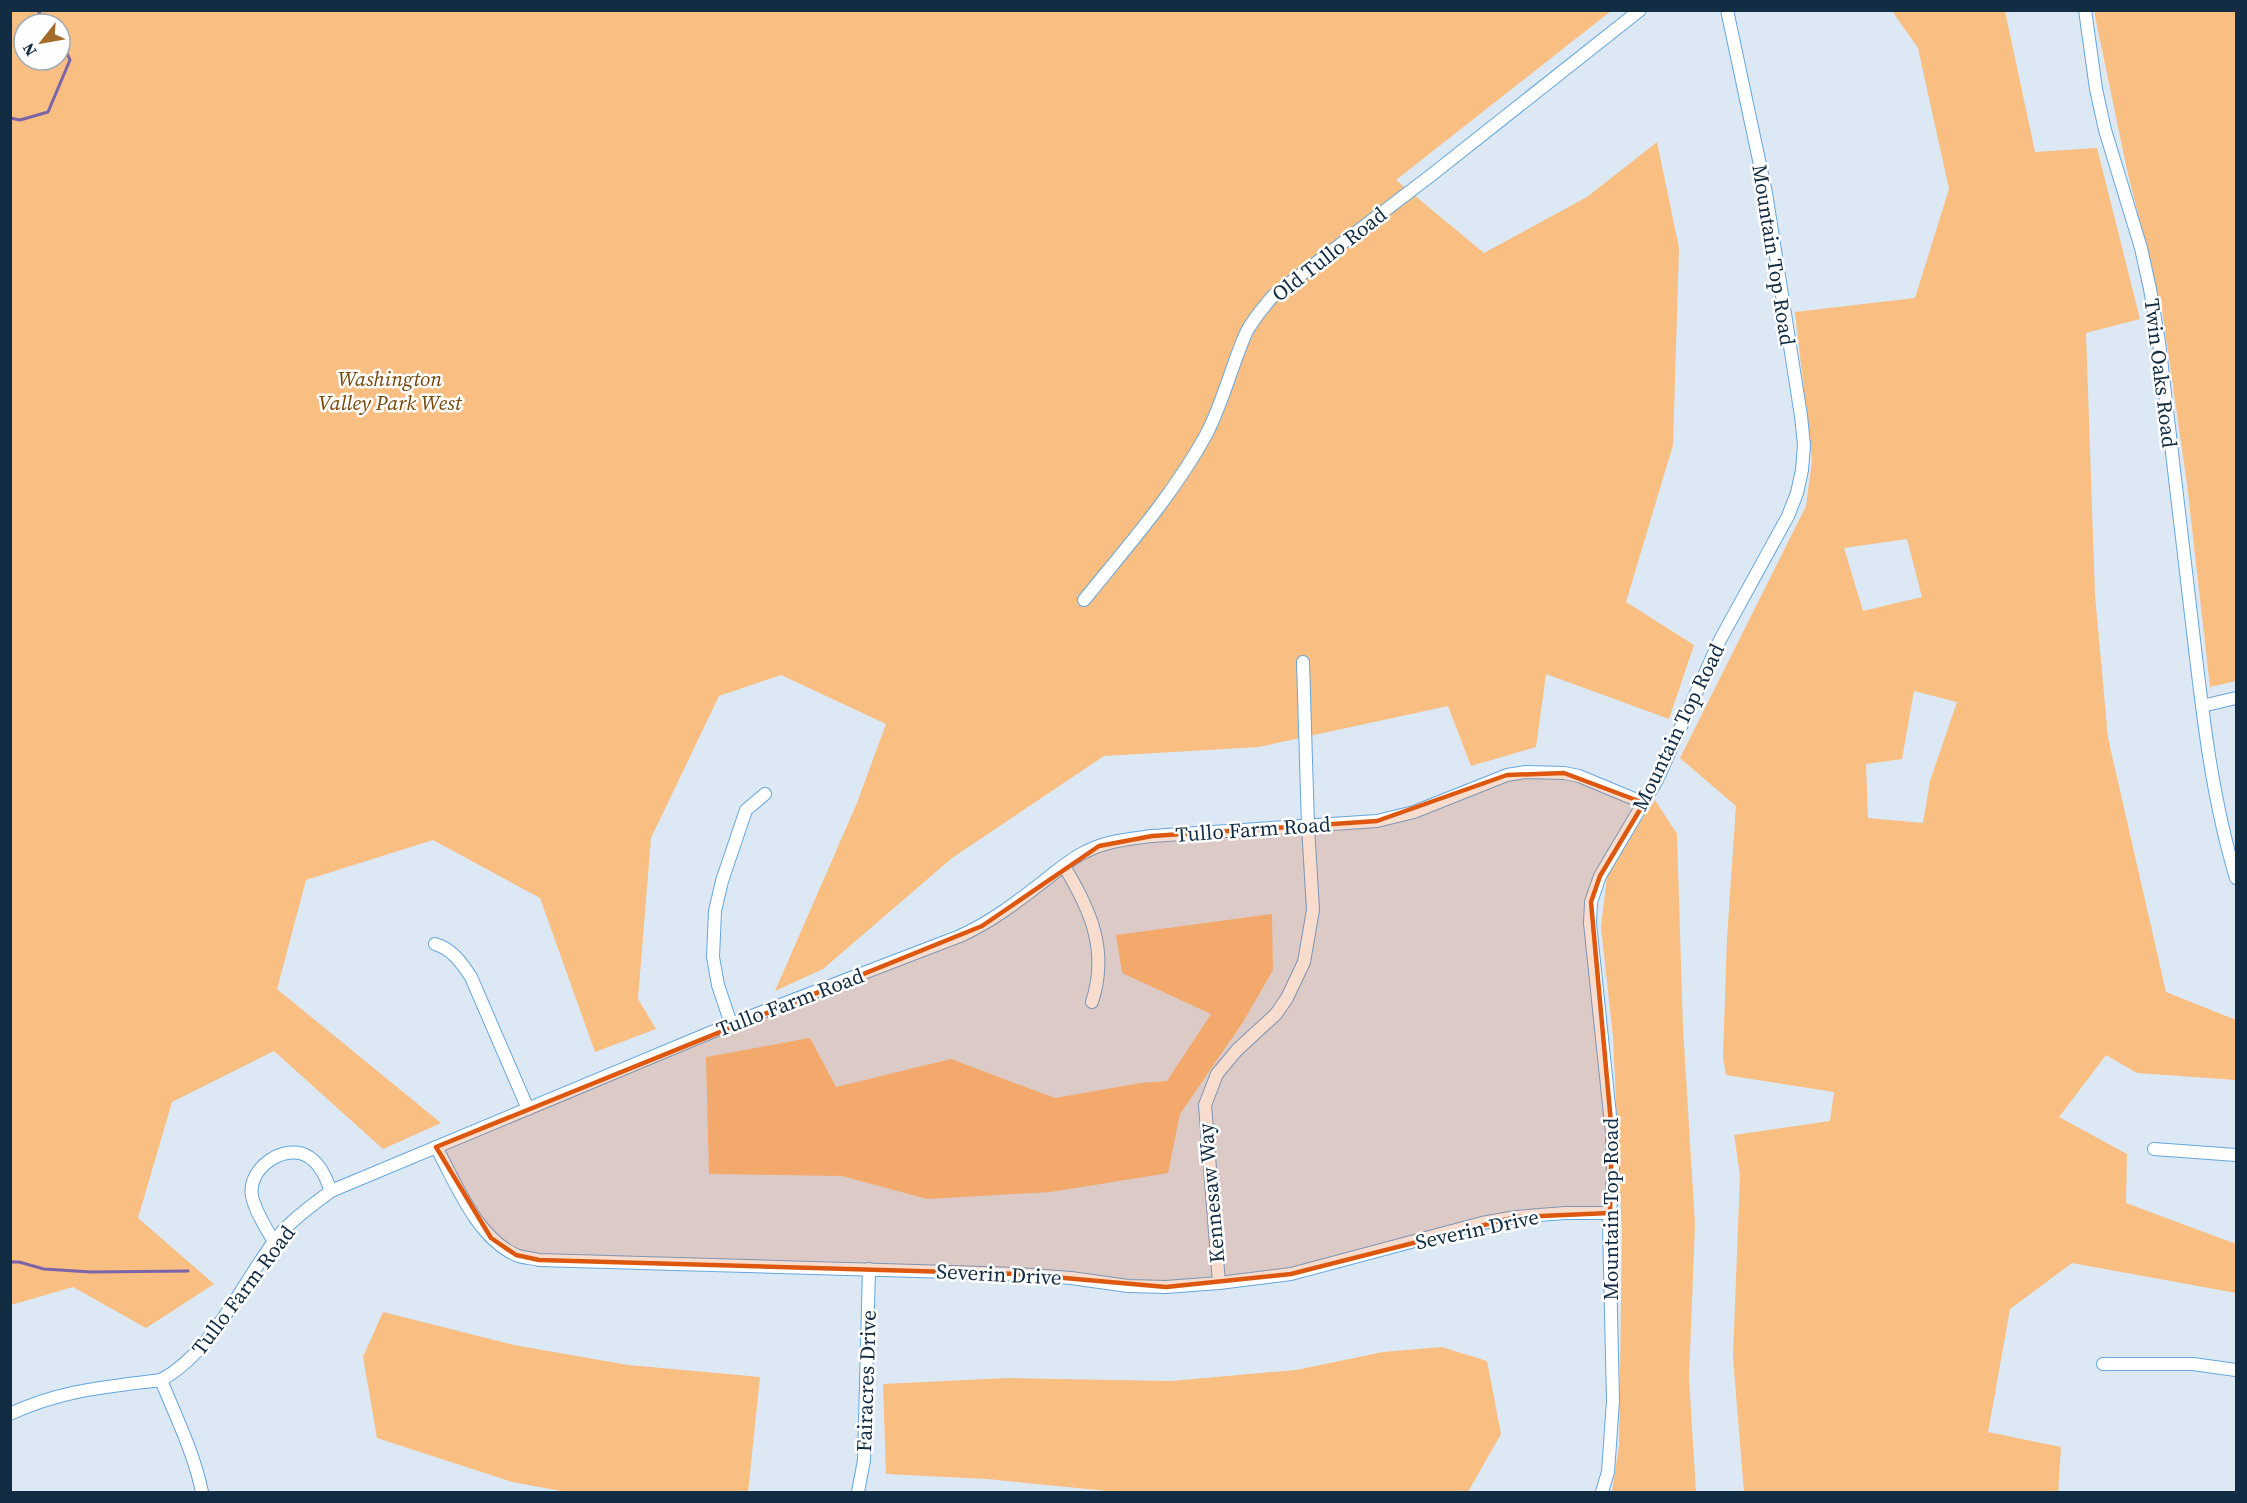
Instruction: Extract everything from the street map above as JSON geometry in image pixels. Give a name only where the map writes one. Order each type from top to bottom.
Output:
[{"type":"street","name":"Old Tullo Road","points":[[1084,600],[1163,501],[1199,446],[1214,419],[1247,333],[1255,318],[1273,296],[1434,173],[1640,10]]},
{"type":"street","name":"Mountain Top Road","points":[[1602,1492],[1608,1472],[1613,1401],[1610,1213],[1612,1134],[1590,923],[1591,902],[1600,876],[1657,780],[1720,640],[1788,516],[1797,494],[1802,470],[1804,445],[1801,416],[1766,193],[1727,10]]},
{"type":"street","name":"Twin Oaks Road","points":[[2085,10],[2092,66],[2105,130],[2141,248],[2150,289],[2159,342],[2214,790],[2223,835],[2236,878]]},
{"type":"street","name":"Kennesaw Way","points":[[1219,1283],[1205,1105],[1217,1074],[1237,1050],[1276,1014],[1287,998],[1304,962],[1313,910],[1303,662]]},
{"type":"street","points":[[2202,706],[2236,698]]},
{"type":"street","name":"Tullo Farm Road","points":[[10,1414],[33,1403],[68,1393],[161,1380],[189,1361],[274,1242],[303,1213],[332,1191],[731,1024],[982,926],[1084,852],[1119,840],[1152,836],[1377,821],[1414,812],[1507,775],[1526,772],[1564,773],[1579,776],[1644,803]]},
{"type":"street","points":[[731,1024],[718,985],[713,957],[715,911],[722,881],[746,810],[765,794]]},
{"type":"street","points":[[1064,866],[1086,902],[1097,939],[1099,970],[1092,1002]]},
{"type":"street","points":[[435,944],[446,947],[461,962],[471,977],[528,1109]]},
{"type":"street","name":"Severin Drive","points":[[436,1147],[478,1223],[491,1238],[516,1255],[539,1260],[1019,1274],[1128,1286],[1166,1287],[1291,1274],[1516,1216],[1610,1213]]},
{"type":"street","points":[[2154,1149],[2236,1155]]},
{"type":"street","points":[[274,1242],[252,1196],[256,1176],[263,1166],[286,1152],[300,1153],[318,1164],[332,1191]]},
{"type":"street","name":"Fairacres Drive","points":[[858,1492],[864,1460],[869,1269]]},
{"type":"street","points":[[2103,1364],[2193,1364],[2236,1370]]},
{"type":"street","points":[[161,1380],[188,1445],[202,1492]]},
{"type":"highlighted area","points":[[1564,773],[1644,803],[1600,876],[1591,902],[1612,1134],[1610,1213],[1516,1217],[1291,1274],[1166,1287],[1019,1274],[539,1260],[516,1255],[491,1238],[436,1147],[982,926],[1099,846],[1152,836],[1377,821],[1507,775]]},
{"type":"green space","name":"Washington Valley Park West","points":[[10,11],[1611,11],[1396,180],[1484,253],[1587,197],[1657,142],[1679,248],[1673,445],[1626,602],[1694,645],[1669,719],[1546,674],[1536,747],[1471,766],[1448,706],[1259,747],[1104,756],[952,858],[823,969],[775,991],[857,803],[886,724],[781,675],[719,696],[651,838],[638,999],[656,1029],[595,1052],[540,898],[433,840],[306,880],[277,989],[441,1123],[383,1149],[274,1051],[172,1102],[138,1218],[214,1284],[146,1328],[73,1287],[11,1305]]},
{"type":"green space","points":[[1892,11],[2005,11],[2035,152],[2097,148],[2140,319],[2086,333],[2095,595],[2108,738],[2166,992],[2236,1020],[2236,1080],[2137,1073],[2106,1055],[2059,1117],[2127,1154],[2126,1203],[2236,1244],[2236,1293],[2072,1263],[2010,1309],[1988,1432],[2061,1447],[2058,1492],[1744,1492],[1733,1357],[1740,1175],[1734,1135],[1830,1121],[1834,1092],[1726,1075],[1723,1056],[1727,938],[1736,806],[1680,758],[1806,506],[1812,461],[1795,312],[1915,298],[1949,189],[1918,48]],"holes":[[[1907,539],[1922,597],[1863,611],[1844,548]],[[1914,691],[1957,702],[1930,781],[1923,823],[1868,818],[1866,764],[1902,759]]]},
{"type":"green space","points":[[2094,11],[2236,11],[2236,681],[2210,687],[2187,484],[2162,310],[2127,170]]},
{"type":"green space","points":[[1655,800],[1677,834],[1683,1029],[1695,1224],[1689,1378],[1696,1492],[1612,1492],[1619,1446],[1622,1234],[1613,1036],[1601,927],[1608,869]]},
{"type":"green space","points":[[1272,914],[1273,970],[1243,1022],[1180,1114],[1168,1173],[1051,1192],[927,1199],[842,1176],[709,1174],[706,1057],[810,1038],[836,1087],[951,1059],[1055,1098],[1141,1083],[1167,1081],[1211,1014],[1122,973],[1116,935]]},
{"type":"green space","points":[[383,1312],[514,1345],[628,1365],[760,1377],[748,1492],[567,1492],[512,1482],[377,1438],[363,1357]]},
{"type":"green space","points":[[1442,1347],[1487,1361],[1501,1434],[1468,1492],[1118,1492],[987,1479],[886,1474],[883,1384],[1007,1378],[1171,1381],[1296,1370],[1383,1352]]},
{"type":"waterway","points":[[10,118],[20,120],[48,112],[65,72]]},
{"type":"waterway","points":[[10,1262],[19,1262],[44,1269],[91,1272],[188,1271]]}]
